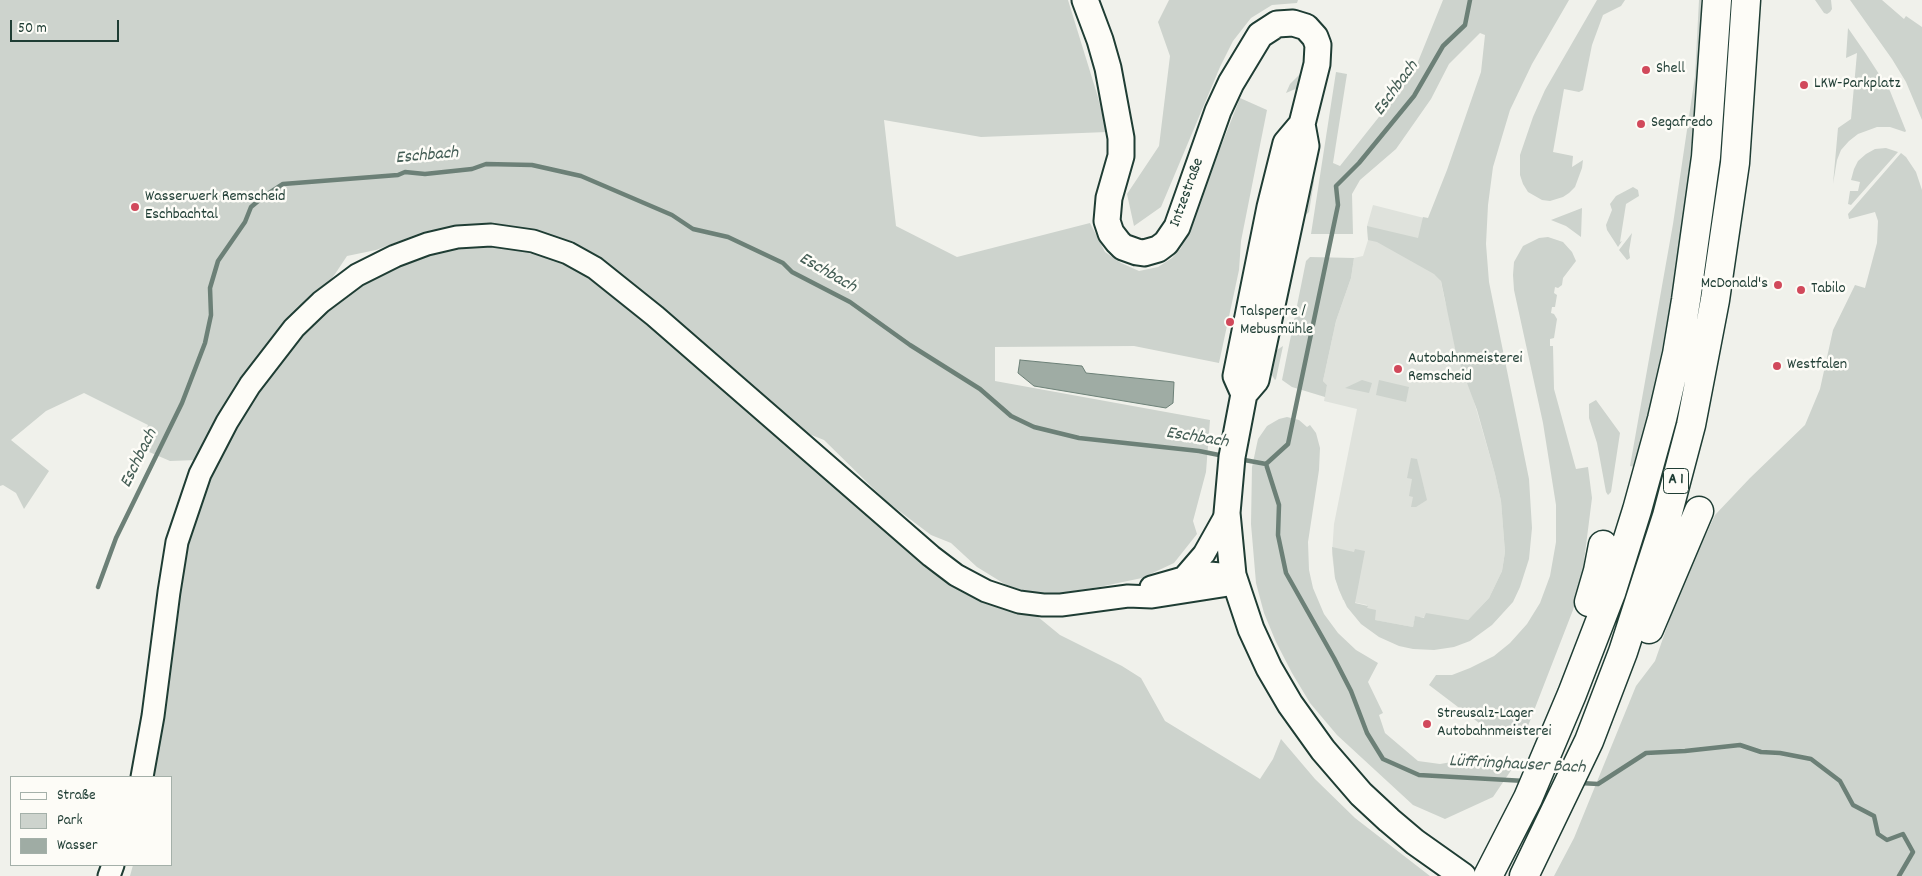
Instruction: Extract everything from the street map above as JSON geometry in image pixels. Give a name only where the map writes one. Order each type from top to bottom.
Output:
[{"type":"highway","name":"A 1","points":[[1488,876],[1528,798],[1572,694],[1611,593],[1637,510],[1662,419],[1677,354],[1706,157],[1717,0]]},
{"type":"highway","name":"A 1","points":[[1524,876],[1589,741],[1603,704],[1640,604],[1667,516],[1691,425],[1706,356],[1735,163],[1746,0]]},
{"type":"highway","points":[[1603,704],[1628,679],[1699,511]]},
{"type":"highway","points":[[1572,694],[1567,663],[1590,600],[1603,545]]},
{"type":"main road","name":"Intzestraße","points":[[1085,0],[1108,68],[1121,138],[1121,156],[1109,198],[1107,221],[1114,238],[1129,250],[1144,254],[1152,252],[1166,243],[1174,233],[1183,213],[1195,174],[1221,104],[1260,34],[1270,27],[1287,23],[1306,27],[1316,37],[1319,54],[1302,124],[1306,146],[1256,380],[1244,394],[1231,466],[1227,513]]},
{"type":"main road","points":[[1227,513],[1234,580],[1251,629],[1269,668],[1290,704],[1323,750],[1361,794],[1415,842],[1463,876]]},
{"type":"street","points":[[142,776],[153,716],[177,542],[200,474],[227,422],[250,385],[285,340],[301,320],[321,302],[358,276],[394,256],[427,244],[457,237],[491,235],[533,241],[568,253],[595,268],[655,316],[931,556],[975,586],[1006,599],[1043,605],[1073,605],[1128,596],[1185,576],[1209,573],[1234,580]]},
{"type":"street","points":[[1185,576],[1204,554],[1227,513]]},
{"type":"street","points":[[1128,596],[1152,597],[1234,580]]},
{"type":"shaded area","name":"Autobahnmeisterei Remscheid","points":[[1373,205],[1428,219],[1445,301],[1495,474],[1501,501],[1505,552],[1502,571],[1489,598],[1468,620],[1415,617],[1413,627],[1374,620],[1365,613],[1367,605],[1343,600],[1335,578],[1332,554],[1334,524],[1357,409],[1324,401],[1327,385],[1323,381],[1336,321],[1351,278],[1354,258],[1363,256],[1368,240],[1367,226]]},
{"type":"green space","points":[[0,0],[1068,0],[1107,132],[981,137],[884,120],[896,226],[957,257],[1090,223],[1105,252],[1121,263],[1139,271],[1158,267],[1172,258],[1181,248],[1240,98],[1267,110],[1241,241],[1239,270],[1219,363],[1134,346],[995,347],[995,381],[1210,420],[1206,472],[1193,521],[1197,534],[1174,563],[1142,578],[1048,595],[1016,591],[977,567],[951,543],[931,535],[886,501],[824,440],[796,429],[538,233],[506,225],[468,224],[423,232],[376,250],[347,256],[197,460],[170,461],[140,448],[148,425],[84,393],[46,411],[11,440],[49,471],[24,509],[16,493],[3,485],[0,486]]},
{"type":"green space","points":[[1169,0],[1298,0],[1297,3],[1272,5],[1251,18],[1233,41],[1220,67],[1161,207],[1134,226],[1127,194],[1159,146],[1170,56],[1158,22]]},
{"type":"green space","points":[[1443,0],[1569,0],[1532,64],[1510,110],[1493,167],[1488,205],[1486,244],[1489,282],[1529,479],[1532,528],[1529,559],[1513,602],[1492,625],[1470,641],[1454,647],[1434,650],[1399,646],[1379,637],[1361,624],[1347,607],[1339,590],[1335,578],[1332,547],[1354,552],[1355,549],[1365,551],[1355,603],[1376,610],[1375,620],[1413,627],[1415,616],[1424,618],[1426,613],[1468,620],[1489,598],[1502,571],[1505,552],[1501,501],[1477,410],[1456,353],[1441,281],[1434,274],[1377,242],[1368,240],[1367,226],[1418,238],[1423,217],[1428,218],[1447,170],[1481,72],[1485,35],[1480,33],[1449,64],[1431,99],[1396,149],[1360,180],[1352,194],[1353,234],[1311,234],[1336,72],[1347,74],[1333,163],[1340,166],[1413,74]]},
{"type":"green space","points":[[1597,0],[1625,0],[1621,6],[1603,15],[1592,45],[1583,90],[1579,92],[1564,89],[1553,152],[1573,156],[1572,167],[1583,160],[1582,168],[1575,187],[1569,193],[1550,201],[1542,200],[1528,192],[1523,184],[1520,175],[1520,155],[1533,117],[1545,90]]},
{"type":"green space","points":[[1699,0],[1701,0],[1701,15],[1693,131],[1684,219],[1653,397],[1634,467],[1630,466],[1673,224],[1695,76]]},
{"type":"green space","points":[[1815,0],[1831,0],[1832,9],[1827,14],[1824,13]]},
{"type":"green space","points":[[1850,0],[1882,0],[1904,19],[1906,16],[1922,27],[1922,120],[1906,82]]},
{"type":"green space","points":[[1848,28],[1890,91],[1906,131],[1890,127],[1877,127],[1858,134],[1841,150],[1837,160],[1833,184],[1838,128],[1851,119],[1857,53],[1846,58]]},
{"type":"green space","points":[[1306,68],[1300,87],[1286,93],[1290,84]]},
{"type":"green space","points":[[1886,148],[1898,152],[1851,205],[1848,204],[1850,191],[1858,191],[1860,182],[1851,180],[1858,161],[1875,149]]},
{"type":"green space","points":[[1901,153],[1916,172],[1922,190],[1922,876],[1554,876],[1574,838],[1636,686],[1655,661],[1680,590],[1715,515],[1805,425],[1820,389],[1833,330],[1855,285],[1865,288],[1877,243],[1878,221],[1875,212],[1849,219],[1848,214]]},
{"type":"green space","points":[[1312,178],[1314,181],[1309,212],[1301,219]]},
{"type":"green space","points":[[1633,187],[1638,190],[1639,196],[1626,204],[1620,242],[1622,241],[1618,247],[1607,230],[1606,225],[1612,210],[1610,204],[1616,196]]},
{"type":"green space","points":[[1582,208],[1581,237],[1566,226],[1551,220]]},
{"type":"green space","points":[[1632,233],[1629,251],[1630,258],[1627,260],[1619,250]]},
{"type":"green space","points":[[1548,237],[1563,242],[1572,252],[1576,261],[1563,278],[1562,285],[1558,288],[1555,287],[1554,293],[1557,295],[1555,307],[1552,307],[1551,313],[1557,319],[1554,338],[1550,339],[1550,346],[1553,346],[1554,389],[1576,469],[1588,467],[1592,498],[1582,577],[1573,610],[1528,726],[1504,733],[1487,729],[1429,685],[1436,675],[1452,675],[1470,668],[1494,656],[1510,643],[1527,624],[1540,603],[1550,576],[1556,542],[1556,505],[1543,423],[1514,290],[1513,275],[1514,262],[1523,246],[1539,238]]},
{"type":"green space","points":[[491,244],[525,248],[552,256],[605,284],[916,553],[1032,612],[1060,635],[1122,666],[1141,678],[1165,721],[1260,779],[1273,759],[1281,739],[1315,779],[1355,818],[1430,876],[130,876],[133,866],[172,866],[172,776],[150,776],[184,553],[213,466],[241,412],[304,328],[366,281],[398,264],[456,246]]},
{"type":"green space","points":[[1310,257],[1354,258],[1351,278],[1336,321],[1323,381],[1327,385],[1325,397],[1292,387],[1282,380],[1306,261]]},
{"type":"green space","points":[[1283,346],[1275,380],[1270,372],[1269,355]]},
{"type":"green space","points":[[1362,380],[1372,383],[1369,393],[1345,388]]},
{"type":"green space","points":[[1379,380],[1409,387],[1406,402],[1376,395]]},
{"type":"green space","points":[[1596,400],[1620,433],[1611,492],[1608,495],[1597,443],[1589,418],[1589,404]]},
{"type":"green space","points":[[1287,417],[1299,420],[1307,427],[1310,425],[1316,433],[1320,448],[1319,470],[1308,542],[1309,570],[1313,588],[1324,614],[1338,633],[1356,650],[1378,663],[1368,682],[1383,713],[1379,715],[1385,733],[1418,761],[1440,764],[1487,756],[1512,769],[1493,797],[1445,819],[1413,805],[1337,735],[1310,703],[1292,673],[1264,613],[1256,583],[1251,524],[1252,467],[1258,439],[1267,426]]},
{"type":"green space","points":[[1411,458],[1417,459],[1427,500],[1416,507],[1411,507],[1413,497],[1409,496],[1412,479],[1407,478]]},
{"type":"water","points":[[1020,360],[1082,366],[1086,373],[1174,382],[1173,403],[1166,408],[1034,386],[1018,373]]},
{"type":"waterway","name":"Eschbach","points":[[1239,459],[1266,464],[1288,444],[1338,205],[1336,186],[1359,163],[1414,96],[1443,46],[1465,25],[1470,0]]},
{"type":"waterway","name":"Eschbach","points":[[98,587],[116,538],[182,403],[205,343],[211,315],[210,288],[218,261],[245,222],[251,207],[283,184],[398,175],[405,172],[425,174],[472,169],[486,164],[532,165],[581,176],[672,215],[693,229],[728,237],[783,263],[792,272],[850,302],[910,345],[980,389],[1011,416],[1034,427],[1079,438],[1199,451],[1224,456]]},
{"type":"waterway","name":"Lüffringhauser Bach","points":[[1266,464],[1279,505],[1278,535],[1286,573],[1334,658],[1351,691],[1367,733],[1383,759],[1419,775],[1525,781]]},
{"type":"waterway","name":"Lüffringhauser Bach","points":[[1580,783],[1598,784],[1646,753],[1740,745],[1761,752],[1780,753],[1811,759],[1840,781],[1853,805],[1874,816],[1878,834],[1887,840],[1903,834],[1913,852],[1899,876]]},
{"type":"place","name":"Shell","points":[[1646,70]]},
{"type":"place","name":"LKW-Parkplatz","points":[[1804,85]]},
{"type":"place","name":"Segafredo","points":[[1641,124]]},
{"type":"place","name":"Wasserwerk Remscheid Eschbachtal","points":[[135,207]]},
{"type":"place","name":"McDonald's","points":[[1778,285]]},
{"type":"place","name":"Tabilo","points":[[1801,290]]},
{"type":"place","name":"Talsperre / Mebusmühle","points":[[1230,322]]},
{"type":"place","name":"Westfalen","points":[[1777,366]]},
{"type":"place","name":"Autobahnmeisterei Remscheid","points":[[1398,369]]},
{"type":"place","name":"Streusalz-Lager Autobahnmeisterei","points":[[1427,724]]}]
